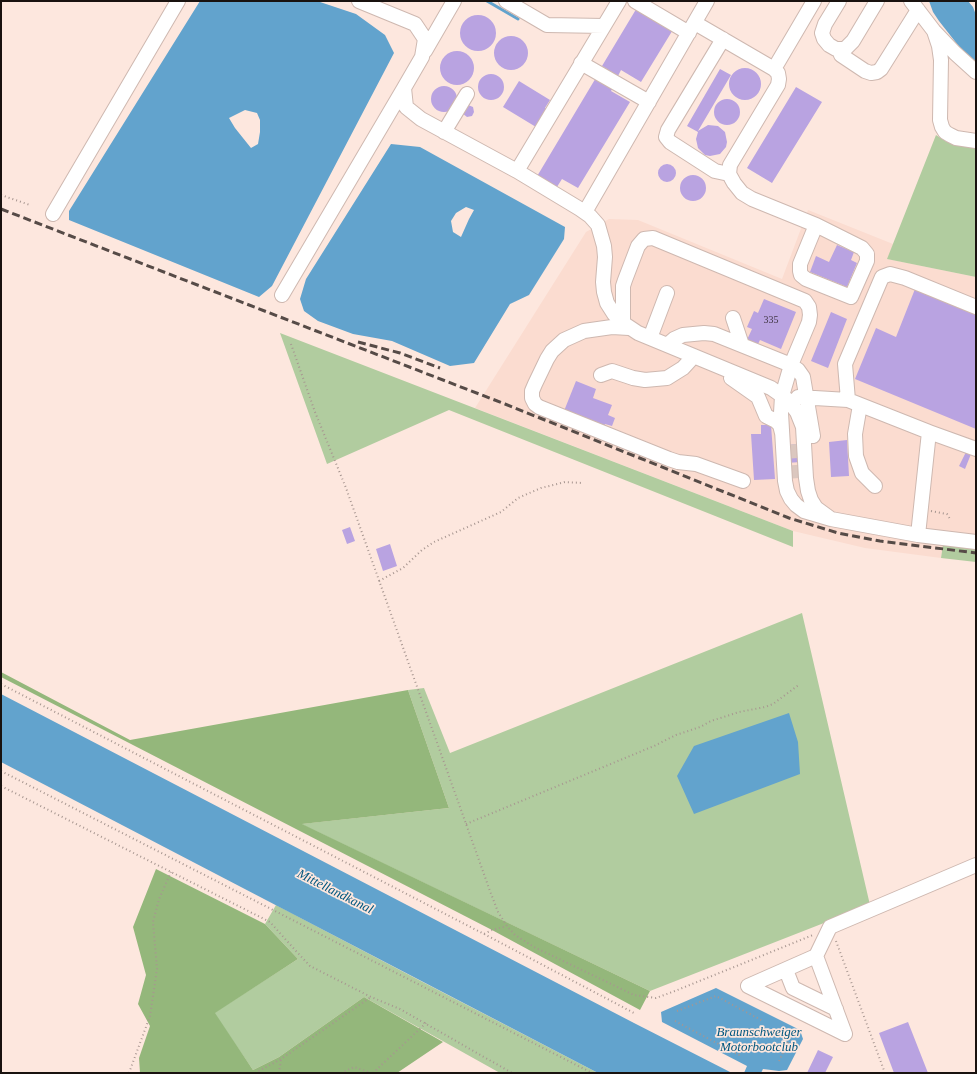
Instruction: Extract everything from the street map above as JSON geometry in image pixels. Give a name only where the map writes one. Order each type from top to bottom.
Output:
[{"type":"lane","points":[[53,214],[178,1]]},
{"type":"lane","points":[[359,1],[415,24],[425,39],[422,57]]},
{"type":"lane","points":[[282,296],[454,1]]},
{"type":"lane","points":[[506,1],[547,25],[604,26]]},
{"type":"lane","points":[[517,171],[619,1]]},
{"type":"lane","points":[[635,1],[692,28],[723,39],[774,69],[778,73],[778,85],[730,165],[728,174],[742,193],[752,199],[816,225],[862,248],[867,254],[867,261],[851,297],[806,279],[801,275],[800,264],[816,225]]},
{"type":"lane","points":[[585,212],[707,1]]},
{"type":"lane","points":[[774,69],[814,1]]},
{"type":"lane","points":[[839,1],[825,24],[822,33],[824,40],[829,45],[839,49],[845,49],[853,41],[877,1]]},
{"type":"lane","points":[[839,49],[841,55],[865,71],[871,73],[877,72],[881,69],[915,6],[934,31],[954,53],[976,72]]},
{"type":"lane","points":[[934,31],[939,46],[941,60],[940,120],[942,127],[945,132],[956,138],[976,141]]},
{"type":"lane","points":[[723,39],[668,130],[666,137],[670,142],[715,171],[728,174]]},
{"type":"lane","points":[[581,63],[649,102]]},
{"type":"lane","points":[[404,88],[406,107],[421,119],[517,171],[585,212],[598,225],[604,246],[605,258],[603,282],[607,303],[614,314],[626,326],[650,338],[771,388],[788,400],[800,417],[803,427],[806,478],[811,500],[816,508],[831,519]]},
{"type":"lane","points":[[444,132],[467,94]]},
{"type":"lane","points":[[626,326],[622,286],[638,246],[644,239],[653,238],[795,295],[805,301],[809,307],[809,322],[791,365],[782,396],[786,413],[789,441],[785,481],[787,491],[796,505],[804,511],[852,524],[918,535],[976,542]]},
{"type":"lane","points":[[875,486],[862,473],[856,456],[854,402],[845,364],[882,277],[890,274],[905,278],[976,307]]},
{"type":"lane","points":[[809,307],[818,284]]},
{"type":"lane","points":[[650,338],[667,293]]},
{"type":"lane","points":[[733,318],[742,345]]},
{"type":"lane","points":[[626,326],[584,331],[564,340],[552,351],[535,384],[532,391],[532,398],[535,404],[539,407],[669,459],[678,462],[696,464],[743,481]]},
{"type":"lane","points":[[667,345],[674,339],[683,335],[704,333],[724,337],[791,365],[798,370],[803,377],[813,438],[817,497],[820,504],[826,510],[852,524]]},
{"type":"lane","points":[[601,375],[612,371],[633,378],[645,380],[667,378],[700,358]]},
{"type":"lane","points":[[700,358],[758,397],[766,416],[776,421],[789,441]]},
{"type":"lane","points":[[782,396],[854,402],[976,449]]},
{"type":"lane","points":[[918,535],[929,432]]},
{"type":"lane","points":[[789,467],[792,489],[796,499],[804,511]]},
{"type":"lane","points":[[799,478],[801,492],[806,503],[815,512],[831,519]]},
{"type":"lane","points":[[816,956],[845,1034],[748,986],[816,956],[830,927],[976,865]]},
{"type":"lane","points":[[786,970],[793,988],[836,1009]]},
{"type":"path","points":[[1,194],[30,205]]},
{"type":"path","points":[[291,344],[315,412],[346,488],[498,912],[507,926],[525,942],[542,951],[634,995],[656,998],[675,992],[814,934]]},
{"type":"path","points":[[379,581],[403,568],[422,550],[434,542],[501,512],[518,498],[541,488],[565,482],[583,483]]},
{"type":"path","points":[[920,510],[948,514],[950,519]]},
{"type":"path","points":[[1,684],[634,1013]]},
{"type":"path","points":[[466,824],[654,746],[676,735],[739,712],[773,704],[800,684]]},
{"type":"path","points":[[1,771],[592,1073]]},
{"type":"path","points":[[1,786],[270,922],[310,966],[371,997],[400,1009],[426,1023],[462,1046],[512,1073]]},
{"type":"path","points":[[129,1073],[150,1016],[157,969],[153,922],[159,899],[171,872]]},
{"type":"path","points":[[484,934],[507,926]]},
{"type":"path","points":[[830,927],[884,1073]]},
{"type":"path","points":[[677,1011],[716,996],[763,1021]]},
{"type":"path","points":[[255,1073],[281,1059],[371,997]]},
{"type":"path","points":[[675,1021],[741,1056]]},
{"type":"path","points":[[341,1073],[354,1067],[372,1073],[426,1023]]},
{"type":"path","points":[[779,1061],[790,1038]]},
{"type":"path","points":[[279,1073],[281,1059]]},
{"type":"shaded area","points":[[808,210],[893,244],[888,259],[976,277],[976,536],[945,532],[941,558],[865,548],[793,531],[475,408],[586,232],[609,219],[638,220],[782,279]]},
{"type":"green space","points":[[936,135],[947,142],[976,145],[976,277],[887,259]]},
{"type":"green space","points":[[280,333],[793,531],[793,547],[449,410],[327,464]]},
{"type":"green space","points":[[976,536],[976,562],[941,558],[944,538]]},
{"type":"green space","points":[[802,613],[870,905],[650,991],[301,824],[449,808],[408,690],[424,688],[450,753]]},
{"type":"green space","points":[[1,672],[130,740],[408,690],[449,808],[302,824],[650,991],[640,1010],[492,930],[1,677]]},
{"type":"green space","points":[[156,869],[265,924],[298,959],[215,1013],[253,1070],[279,1057],[364,997],[443,1042],[397,1073],[140,1073],[139,1058],[150,1026],[138,1004],[146,975],[133,927]]},
{"type":"green space","points":[[276,905],[598,1073],[500,1073],[364,997],[279,1057],[253,1070],[214,1013],[298,959],[265,924]]},
{"type":"water","points":[[200,1],[317,1],[356,14],[385,35],[394,53],[272,286],[259,297],[69,220],[69,211]],"holes":[[[245,110],[257,113],[260,120],[258,144],[251,148],[229,118]]]},
{"type":"water","points":[[929,1],[968,1],[973,7],[976,15],[976,62],[961,49],[939,21],[933,12]]},
{"type":"water","points":[[391,144],[420,147],[565,227],[564,239],[529,295],[510,304],[474,363],[450,366],[392,341],[353,334],[318,321],[304,311],[300,299],[306,279]],"holes":[[[466,207],[474,210],[461,237],[453,232],[451,221],[456,213]]]},
{"type":"water","name":"Mittellandkanal","points":[[1,694],[732,1073],[598,1073],[1,762]]},
{"type":"water","points":[[789,713],[798,742],[800,774],[694,814],[677,776],[694,746]]},
{"type":"water","name":"Braunschweiger Motorbootclub","points":[[716,988],[800,1030],[803,1039],[787,1070],[779,1071],[763,1069],[761,1073],[744,1073],[747,1066],[662,1022],[661,1012]]},
{"type":"building","points":[[638,6],[654,16],[652,19],[656,22],[658,18],[674,28],[641,82],[621,70],[618,76],[602,66]]},
{"type":"building","points":[[478,15],[491,20],[496,33],[491,46],[478,51],[465,46],[460,33],[465,20]]},
{"type":"building","points":[[508,36],[514,36],[518,37],[525,43],[528,53],[527,60],[521,67],[514,70],[508,70],[504,69],[497,63],[494,56],[494,50],[495,46],[501,39]]},
{"type":"building","points":[[454,51],[460,51],[469,56],[473,62],[473,74],[469,80],[460,85],[454,85],[445,80],[440,71],[440,65],[445,56]]},
{"type":"building","points":[[745,68],[751,69],[758,75],[761,84],[760,90],[754,97],[745,100],[739,99],[732,93],[729,84],[730,78],[736,71]]},
{"type":"building","points":[[720,69],[731,75],[698,131],[708,125],[718,126],[725,132],[727,142],[726,147],[720,154],[710,156],[705,155],[698,148],[696,139],[698,132],[687,126]]},
{"type":"building","points":[[491,74],[501,77],[504,87],[501,97],[491,100],[481,97],[478,87],[481,77]]},
{"type":"building","points":[[597,76],[614,86],[611,91],[630,102],[578,188],[562,179],[555,190],[536,178]]},
{"type":"building","points":[[519,81],[550,100],[545,108],[551,112],[536,127],[503,107]]},
{"type":"building","points":[[444,86],[453,90],[457,99],[453,108],[444,112],[435,108],[431,99],[435,90]]},
{"type":"building","points":[[796,87],[822,102],[772,183],[747,168]]},
{"type":"building","points":[[727,99],[736,103],[740,112],[736,121],[727,125],[718,121],[714,112],[718,103]]},
{"type":"building","points":[[468,105],[473,107],[474,112],[472,116],[467,117],[462,113]]},
{"type":"building","points":[[667,164],[673,167],[676,173],[673,179],[667,182],[661,179],[658,173],[661,167]]},
{"type":"building","points":[[693,175],[702,179],[706,188],[702,197],[693,201],[684,197],[680,188],[684,179]]},
{"type":"building","points":[[837,245],[854,252],[851,260],[857,263],[847,287],[810,272],[816,256],[829,262]]},
{"type":"building","points":[[915,289],[976,314],[976,429],[855,379],[876,328],[896,337]]},
{"type":"building","points":[[764,299],[796,312],[781,349],[760,340],[757,346],[746,342],[752,329],[747,327],[754,311],[758,313]]},
{"type":"building","points":[[831,312],[847,319],[828,368],[811,361]]},
{"type":"building","points":[[576,381],[596,389],[593,398],[612,405],[608,415],[615,418],[612,426],[605,424],[604,427],[564,411]]},
{"type":"building","points":[[761,425],[771,425],[775,479],[754,480],[751,434],[761,434]]},
{"type":"building","points":[[847,440],[849,476],[831,477],[829,442]]},
{"type":"building","points":[[800,444],[801,462],[786,463],[785,445]]},
{"type":"building","points":[[966,452],[971,454],[965,469],[959,466]]},
{"type":"building","points":[[350,527],[355,541],[347,544],[342,530]]},
{"type":"building","points":[[390,544],[397,566],[383,571],[376,549]]},
{"type":"building","points":[[908,1022],[928,1073],[894,1073],[879,1033]]},
{"type":"building","points":[[818,1050],[833,1057],[825,1073],[807,1073]]},
{"type":"waterway","points":[[487,1],[518,19]]},
{"type":"tunnel","points":[[797,444],[799,478]]},
{"type":"railway","points":[[1,209],[505,404],[789,518],[838,533],[880,541],[976,553]]},
{"type":"railway","points":[[358,342],[400,353],[440,368]]}]
